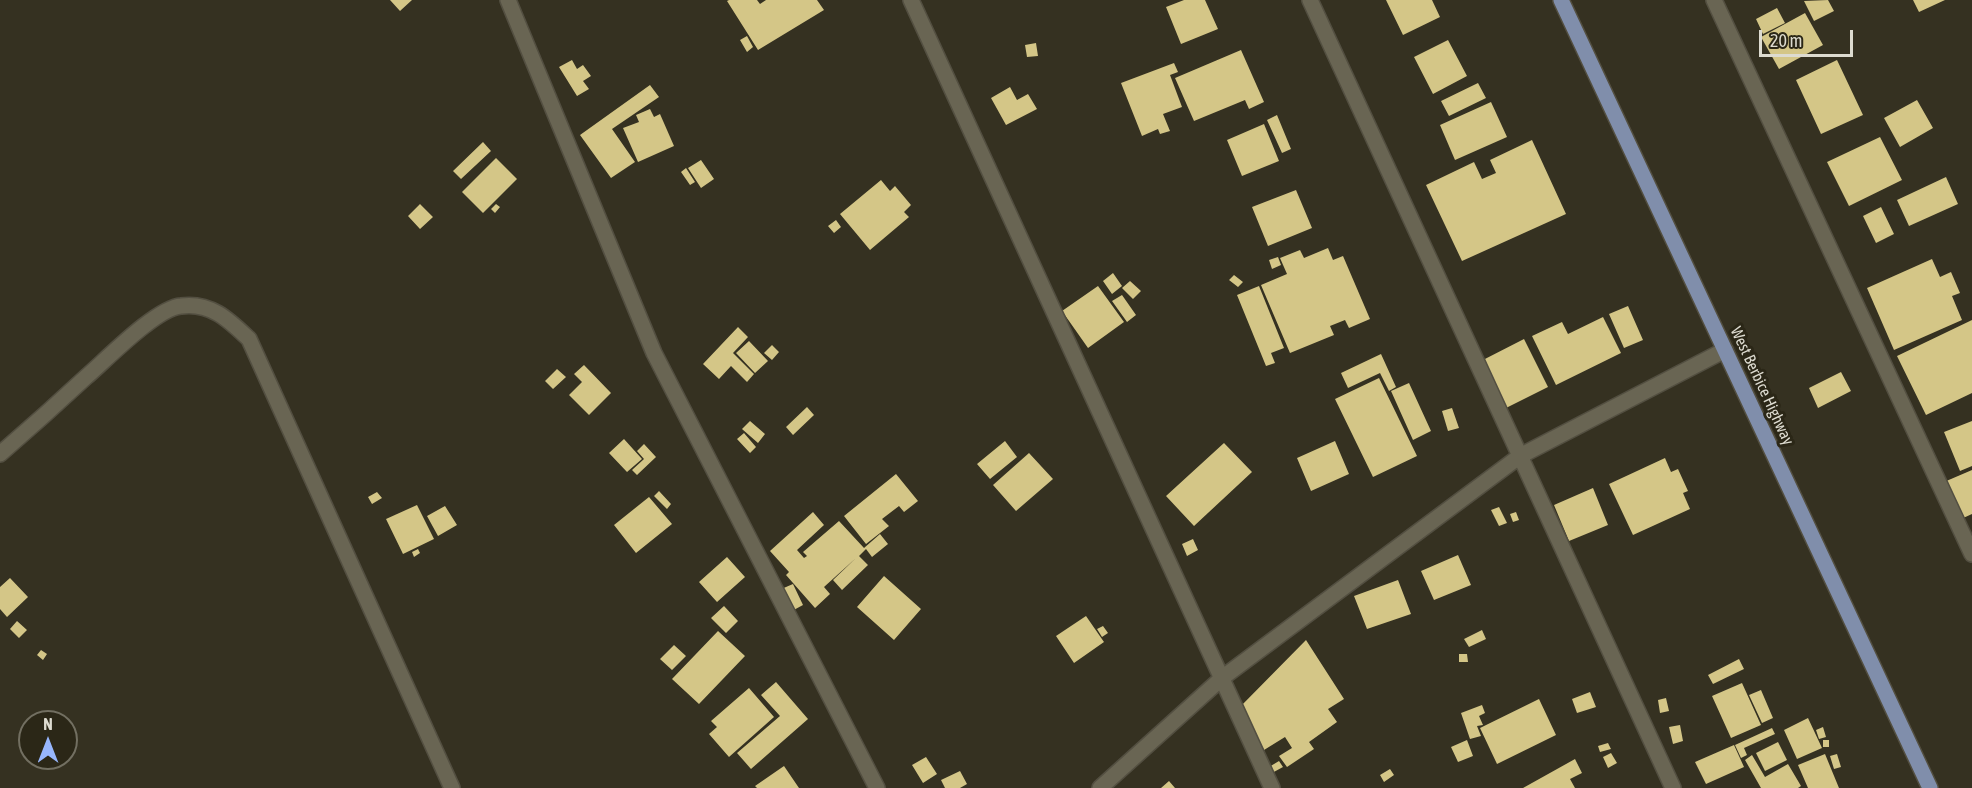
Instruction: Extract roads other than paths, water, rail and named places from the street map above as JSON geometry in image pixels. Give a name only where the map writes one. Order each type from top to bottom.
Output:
[{"type":"main road","name":"West Berbice Highway","points":[[1561,0],[1930,788]]},
{"type":"street","points":[[508,0],[654,353],[877,788]]},
{"type":"street","points":[[911,0],[1272,788]]},
{"type":"street","points":[[1310,0],[1673,788]]},
{"type":"street","points":[[1714,0],[1972,554]]},
{"type":"street","points":[[0,454],[136,333],[164,312],[179,306],[198,306],[226,316],[249,339],[452,788]]},
{"type":"street","points":[[1100,788],[1222,678],[1520,456],[1725,350]]}]
